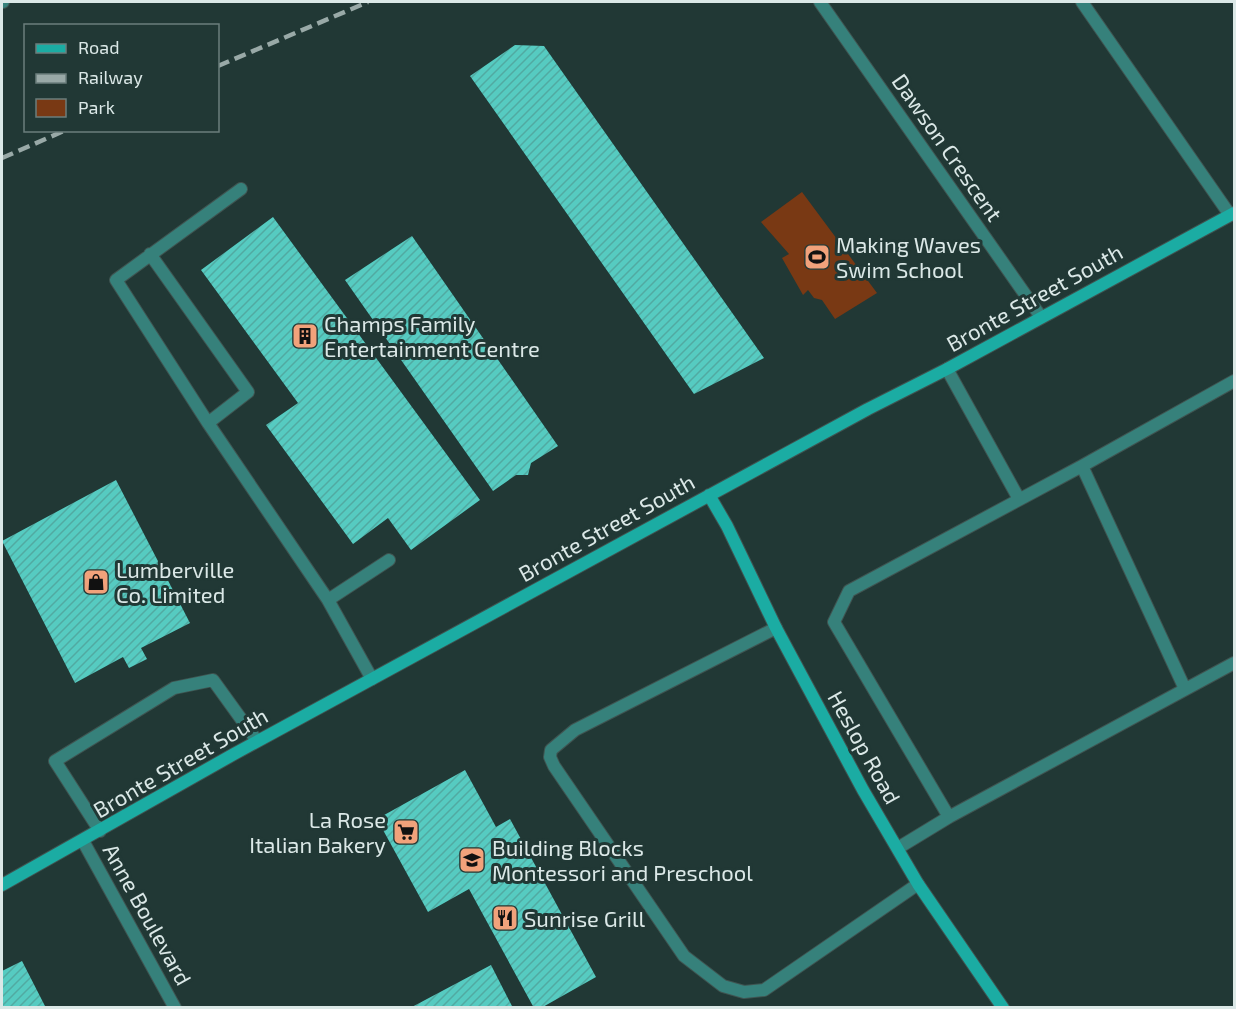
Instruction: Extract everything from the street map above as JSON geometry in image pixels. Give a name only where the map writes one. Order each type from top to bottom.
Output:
[{"type":"main road","name":"Bronte Street South","points":[[2,885],[257,741],[1232,214]]},
{"type":"main road","name":"Heslop Road","points":[[709,495],[776,628],[863,790],[918,884],[1003,1008]]},
{"type":"street","name":"Dawson Crescent","points":[[820,2],[1041,317]]},
{"type":"street","points":[[1082,2],[1232,214]]},
{"type":"street","points":[[241,189],[116,280],[208,423],[328,600],[372,679]]},
{"type":"street","points":[[150,254],[248,392],[208,423]]},
{"type":"street","points":[[946,369],[1019,499]]},
{"type":"street","points":[[949,817],[834,622],[849,591],[1082,466],[1234,381]]},
{"type":"street","points":[[1082,466],[1185,689]]},
{"type":"street","points":[[328,600],[389,560]]},
{"type":"street","points":[[776,628],[575,730],[551,750],[554,766],[684,956],[723,986],[744,992],[764,990],[918,884]]},
{"type":"street","points":[[898,848],[949,817],[1234,663]]},
{"type":"street","points":[[100,831],[55,761],[174,688],[213,680],[257,741]]},
{"type":"street","name":"Anne Boulevard","points":[[83,841],[175,1008]]},
{"type":"green space","name":"Making Waves Swim School","points":[[802,192],[877,293],[835,319],[822,300],[814,298],[808,290],[803,295],[782,258],[789,254],[761,222]]},
{"type":"building","points":[[515,45],[544,46],[764,358],[694,394],[470,76]]},
{"type":"building","name":"Champs Family Entertainment Centre","points":[[273,217],[480,500],[411,550],[388,518],[353,544],[266,425],[298,403],[201,270]]},
{"type":"building","points":[[412,236],[558,446],[531,463],[528,475],[516,475],[493,491],[345,280]]},
{"type":"building","name":"Lumberville Co. Limited","points":[[116,480],[190,623],[141,648],[147,659],[129,668],[123,657],[75,683],[2,541]]},
{"type":"building","points":[[465,770],[496,827],[510,819],[596,977],[541,1008],[534,1008],[469,889],[428,912],[377,819]]},
{"type":"building","points":[[22,961],[46,1008],[2,1007],[2,971]]},
{"type":"building","points":[[491,965],[513,1008],[410,1008]]},
{"type":"railway","points":[[219,66],[368,2]]},
{"type":"railway","points":[[2,158],[61,132]]},
{"type":"place","name":"Making Waves Swim School","points":[[817,257]]},
{"type":"place","name":"Champs Family Entertainment Centre","points":[[305,336]]},
{"type":"place","name":"Lumberville Co. Limited","points":[[96,582]]},
{"type":"place","name":"La Rose Italian Bakery","points":[[406,832]]},
{"type":"place","name":"Building Blocks Montessori and Preschool","points":[[472,860]]},
{"type":"place","name":"Sunrise Grill","points":[[505,918]]}]
